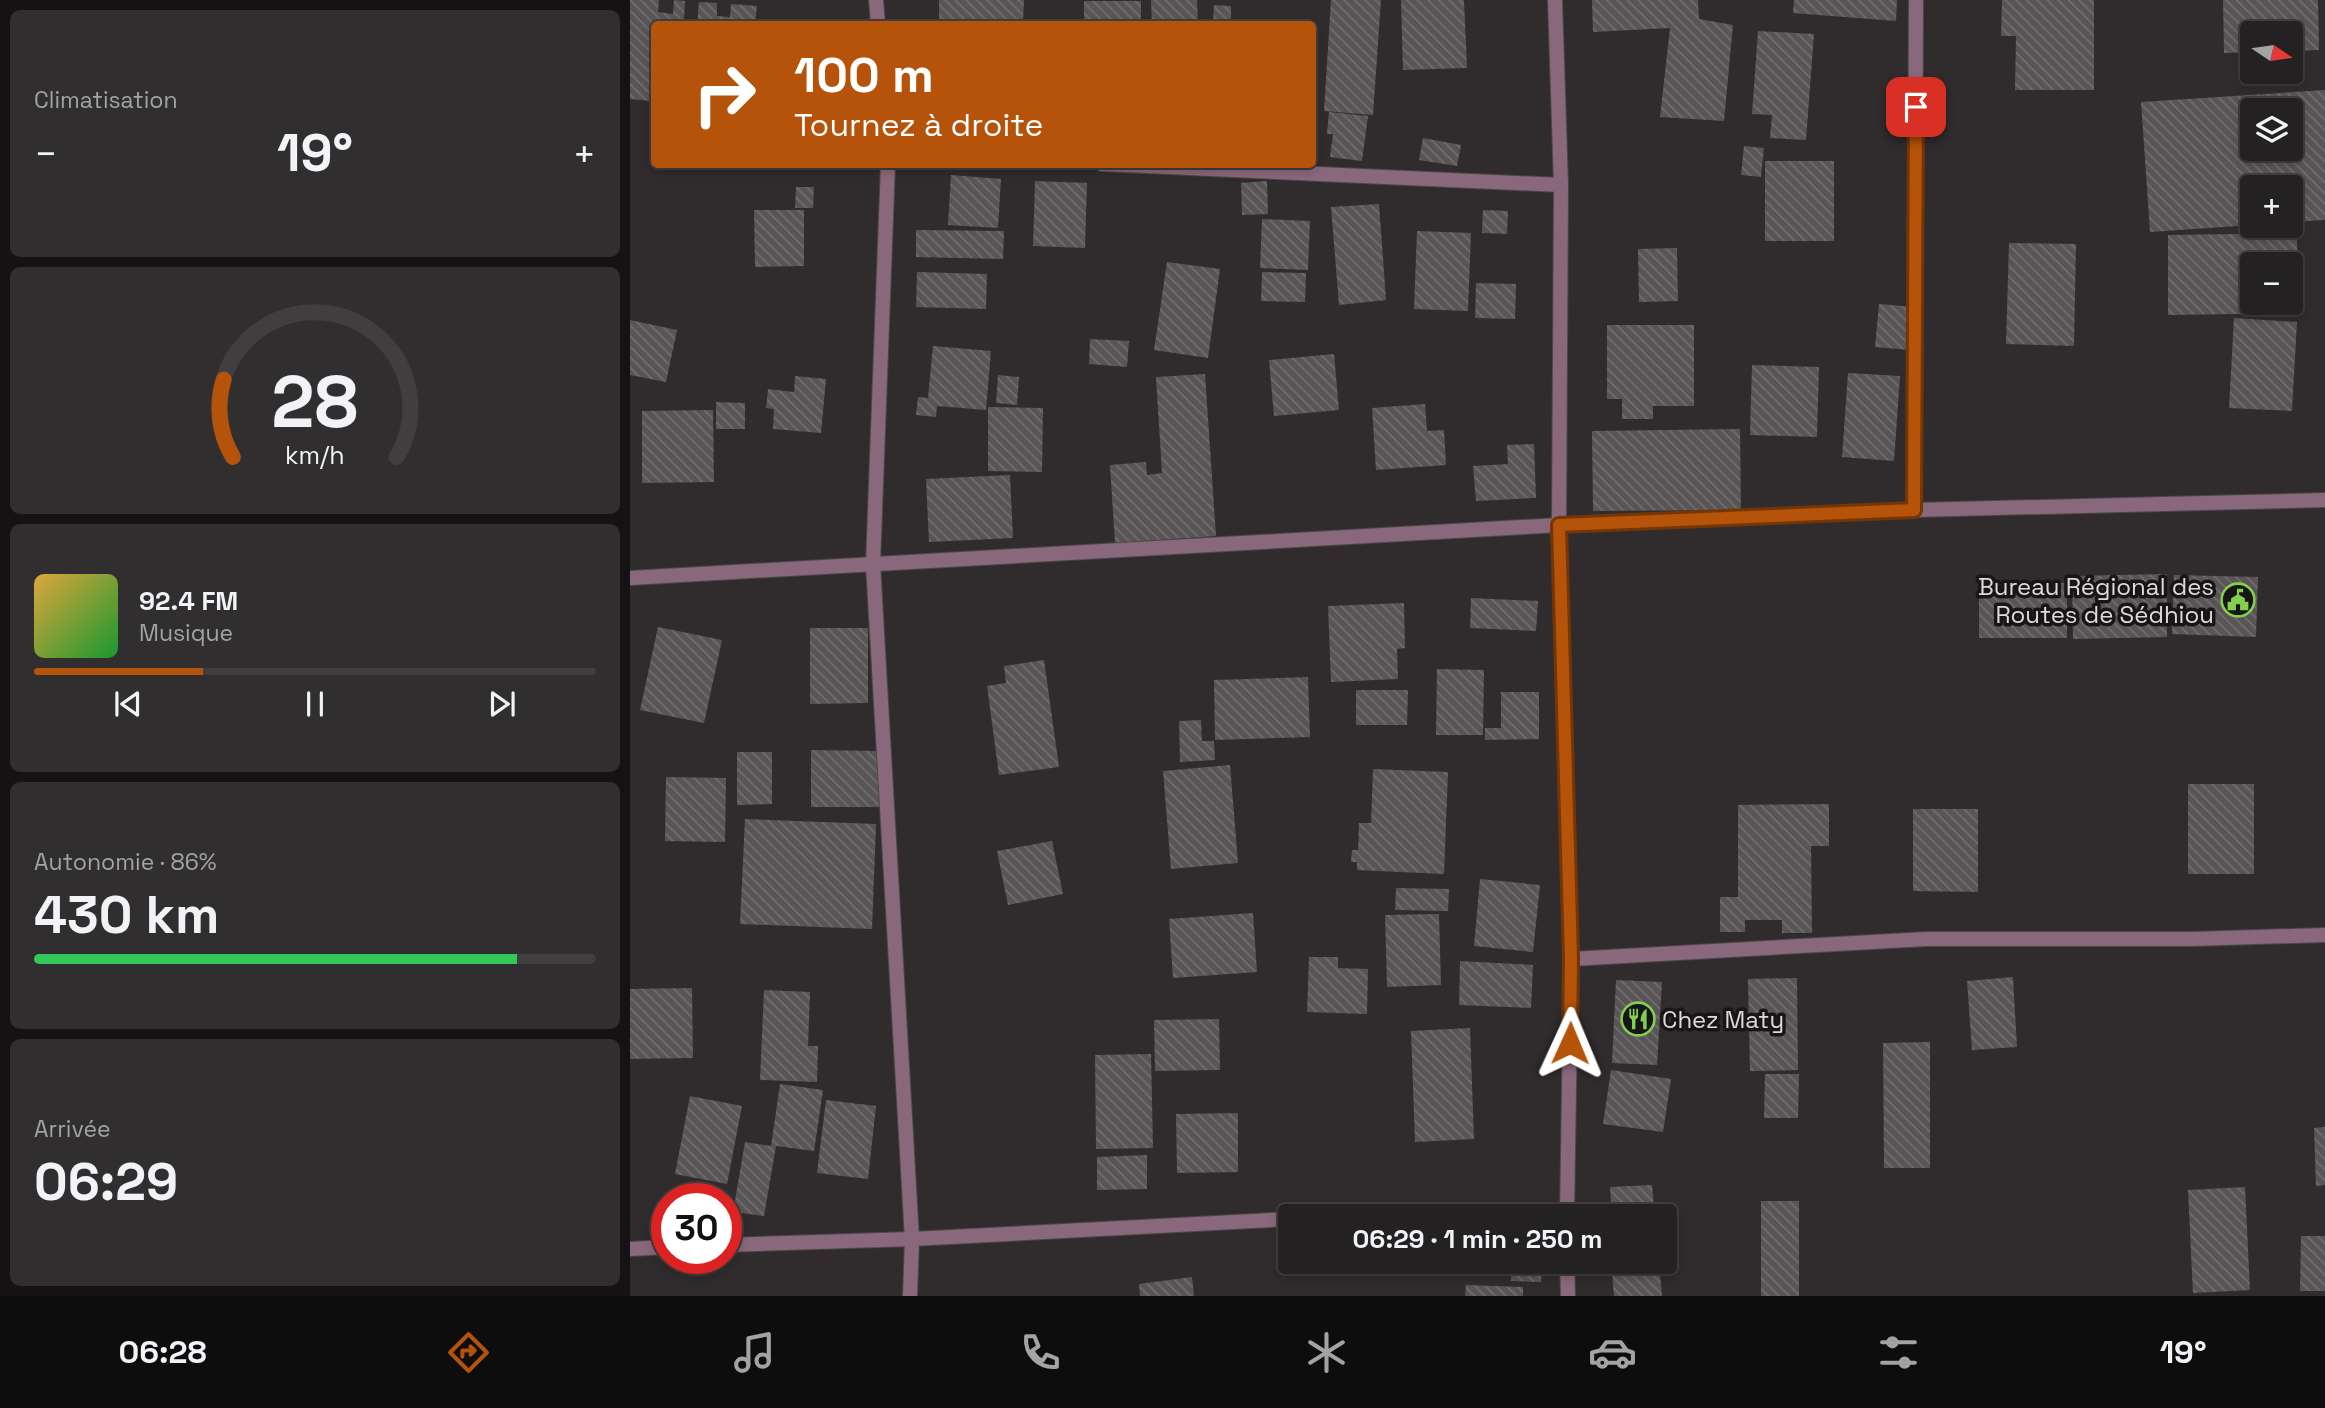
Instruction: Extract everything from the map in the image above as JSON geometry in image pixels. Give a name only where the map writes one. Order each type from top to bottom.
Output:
[{"type":"street","points":[[876,0],[878,21]]},
{"type":"street","points":[[1555,0],[1562,185],[1559,525],[1571,959],[1567,1204]]},
{"type":"street","points":[[1914,510],[1916,0]]},
{"type":"street","points":[[888,168],[873,564],[912,1239],[910,1296]]},
{"type":"street","points":[[1190,168],[1562,185]]},
{"type":"street","points":[[630,578],[1559,525],[1914,510],[2325,500]]},
{"type":"street","points":[[1571,959],[1926,939],[2325,936]]},
{"type":"street","points":[[742,1244],[912,1239],[1278,1220]]},
{"type":"street","points":[[630,1249],[651,1248]]},
{"type":"street","points":[[1567,1274],[1568,1296]]},
{"type":"building","points":[[630,0],[659,0],[658,12],[673,14],[674,0],[685,1],[684,21],[651,21],[651,101],[630,99]]},
{"type":"building","points":[[939,0],[1024,0],[1023,21],[939,20]]},
{"type":"building","points":[[1151,0],[1197,0],[1198,21],[1152,21]]},
{"type":"building","points":[[1331,0],[1381,0],[1373,115],[1324,111]]},
{"type":"building","points":[[1401,0],[1464,0],[1467,68],[1403,70]]},
{"type":"building","points":[[1592,0],[1698,0],[1699,19],[1733,25],[1724,121],[1660,117],[1670,28],[1593,32]]},
{"type":"building","points":[[1794,0],[1897,0],[1896,21],[1793,13]]},
{"type":"building","points":[[2002,0],[2094,0],[2094,90],[2015,90],[2016,36],[2001,36]]},
{"type":"building","points":[[2223,0],[2318,0],[2319,50],[2303,51],[2303,21],[2240,21],[2240,52],[2224,53]]},
{"type":"building","points":[[1084,1],[1141,1],[1141,21],[1084,21]]},
{"type":"building","points":[[699,2],[717,3],[717,16],[730,17],[731,4],[757,6],[755,21],[697,21]]},
{"type":"building","points":[[1214,5],[1231,6],[1231,21],[1213,21]]},
{"type":"building","points":[[1758,31],[1814,34],[1806,140],[1770,138],[1772,115],[1752,114]]},
{"type":"building","points":[[2325,90],[2325,220],[2303,221],[2303,175],[2240,175],[2240,226],[2150,232],[2141,102]]},
{"type":"building","points":[[1329,112],[1368,116],[1362,161],[1330,157],[1333,134],[1327,134]]},
{"type":"building","points":[[1423,138],[1461,145],[1457,166],[1419,160]]},
{"type":"building","points":[[1744,146],[1764,148],[1761,177],[1741,175]]},
{"type":"building","points":[[1765,161],[1834,161],[1834,241],[1765,241]]},
{"type":"building","points":[[951,175],[1001,179],[998,228],[948,225]]},
{"type":"building","points":[[1035,181],[1087,183],[1085,248],[1033,246]]},
{"type":"building","points":[[1267,181],[1268,214],[1242,215],[1241,183]]},
{"type":"building","points":[[796,187],[814,187],[813,208],[795,208]]},
{"type":"building","points":[[1379,204],[1386,300],[1339,305],[1331,207]]},
{"type":"building","points":[[754,210],[804,210],[804,266],[755,267]]},
{"type":"building","points":[[1483,210],[1508,211],[1507,234],[1482,233]]},
{"type":"building","points":[[1262,219],[1310,221],[1308,270],[1260,268]]},
{"type":"building","points":[[916,230],[1004,231],[1003,259],[916,257]]},
{"type":"building","points":[[1417,231],[1471,233],[1468,311],[1414,309]]},
{"type":"building","points":[[2240,234],[2240,238],[2297,238],[2297,252],[2240,252],[2240,314],[2168,315],[2168,235]]},
{"type":"building","points":[[2009,243],[2076,244],[2074,346],[2006,344]]},
{"type":"building","points":[[1677,248],[1678,301],[1639,302],[1638,249]]},
{"type":"building","points":[[1167,262],[1220,269],[1208,358],[1154,350]]},
{"type":"building","points":[[917,272],[987,274],[986,309],[916,307]]},
{"type":"building","points":[[1262,272],[1306,273],[1305,302],[1261,301]]},
{"type":"building","points":[[1476,283],[1516,284],[1515,319],[1475,318]]},
{"type":"building","points":[[1879,304],[1914,307],[1910,350],[1875,347]]},
{"type":"building","points":[[2234,318],[2297,322],[2292,411],[2229,408]]},
{"type":"building","points":[[630,320],[677,330],[666,382],[630,375]]},
{"type":"building","points":[[1607,325],[1694,325],[1694,406],[1653,406],[1653,419],[1622,419],[1622,399],[1607,399]]},
{"type":"building","points":[[1090,339],[1129,341],[1127,367],[1089,364]]},
{"type":"building","points":[[933,346],[991,351],[986,410],[937,406],[936,417],[916,415],[918,397],[928,398]]},
{"type":"building","points":[[1334,354],[1339,410],[1274,416],[1269,360]]},
{"type":"building","points":[[1752,365],[1819,367],[1817,437],[1750,435]]},
{"type":"building","points":[[1848,373],[1900,376],[1894,461],[1842,457]]},
{"type":"building","points":[[1205,374],[1216,536],[1115,543],[1110,465],[1146,462],[1147,475],[1162,473],[1156,377]]},
{"type":"building","points":[[998,375],[1019,377],[1017,405],[996,403]]},
{"type":"building","points":[[795,376],[826,379],[821,433],[773,429],[774,409],[766,408],[768,389],[794,392]]},
{"type":"building","points":[[716,402],[745,403],[745,429],[716,429]]},
{"type":"building","points":[[1425,404],[1427,431],[1444,430],[1446,465],[1376,470],[1372,408]]},
{"type":"building","points":[[988,407],[1043,408],[1042,472],[988,471]]},
{"type":"building","points":[[713,410],[714,482],[642,483],[642,411]]},
{"type":"building","points":[[1740,429],[1741,510],[1593,511],[1592,431]]},
{"type":"building","points":[[1534,444],[1536,498],[1476,501],[1473,466],[1508,464],[1507,445]]},
{"type":"building","points":[[1010,475],[1013,538],[929,542],[926,479]]},
{"type":"building","points":[[2167,574],[2167,637],[2073,639],[2072,576]]},
{"type":"building","points":[[2174,575],[2258,577],[2256,637],[2172,634]]},
{"type":"building","points":[[2067,583],[2067,638],[1979,638],[1979,584]]},
{"type":"building","points":[[1471,598],[1538,601],[1536,631],[1470,628]]},
{"type":"building","points":[[1404,603],[1405,648],[1397,649],[1398,679],[1331,682],[1328,606]]},
{"type":"building","points":[[658,627],[722,640],[704,723],[640,710]]},
{"type":"building","points":[[810,628],[868,628],[868,703],[810,704]]},
{"type":"building","points":[[1044,660],[1059,767],[999,775],[987,686],[1006,683],[1004,666]]},
{"type":"building","points":[[1437,669],[1484,670],[1483,735],[1436,735]]},
{"type":"building","points":[[1308,677],[1310,737],[1215,740],[1214,680]]},
{"type":"building","points":[[1356,690],[1408,690],[1407,725],[1356,725]]},
{"type":"building","points":[[1501,692],[1539,692],[1539,739],[1485,740],[1485,728],[1501,728]]},
{"type":"building","points":[[1201,720],[1202,741],[1214,741],[1215,760],[1180,762],[1179,721]]},
{"type":"building","points":[[811,750],[879,751],[879,807],[811,807]]},
{"type":"building","points":[[737,752],[772,752],[772,804],[737,805]]},
{"type":"building","points":[[1230,765],[1238,863],[1171,869],[1163,771]]},
{"type":"building","points":[[1373,769],[1448,772],[1444,874],[1357,870],[1357,862],[1351,862],[1352,850],[1358,850],[1359,823],[1371,823]]},
{"type":"building","points":[[666,777],[726,778],[725,842],[665,841]]},
{"type":"building","points":[[2188,784],[2254,784],[2254,874],[2188,874]]},
{"type":"building","points":[[1829,804],[1829,846],[1811,846],[1812,933],[1782,933],[1782,920],[1745,920],[1745,932],[1720,932],[1720,897],[1738,897],[1738,805]]},
{"type":"building","points":[[1913,809],[1978,809],[1978,892],[1913,891]]},
{"type":"building","points":[[745,819],[876,824],[872,929],[740,924]]},
{"type":"building","points":[[1052,841],[1063,894],[1008,905],[997,851]]},
{"type":"building","points":[[1480,879],[1540,885],[1533,952],[1474,946]]},
{"type":"building","points":[[1396,888],[1449,889],[1448,911],[1395,910]]},
{"type":"building","points":[[1253,913],[1257,972],[1173,978],[1169,919]]},
{"type":"building","points":[[1439,914],[1441,985],[1387,987],[1385,915]]},
{"type":"building","points":[[1309,957],[1338,957],[1338,968],[1368,969],[1367,1014],[1307,1012]]},
{"type":"building","points":[[1460,961],[1533,965],[1531,1008],[1459,1005]]},
{"type":"building","points":[[2013,977],[2017,1047],[1972,1050],[1967,981]]},
{"type":"building","points":[[1797,978],[1798,1070],[1750,1071],[1748,979]]},
{"type":"building","points":[[1616,980],[1662,982],[1657,1065],[1612,1063]]},
{"type":"building","points":[[692,988],[693,1058],[630,1059],[630,989]]},
{"type":"building","points":[[764,990],[810,992],[808,1046],[818,1046],[817,1082],[760,1080]]},
{"type":"building","points":[[1219,1019],[1220,1070],[1155,1071],[1154,1020]]},
{"type":"building","points":[[1470,1028],[1474,1139],[1415,1142],[1411,1031]]},
{"type":"building","points":[[1930,1042],[1930,1168],[1884,1168],[1883,1043]]},
{"type":"building","points":[[1151,1054],[1153,1148],[1096,1149],[1095,1055]]},
{"type":"building","points":[[1611,1070],[1671,1079],[1663,1132],[1603,1124]]},
{"type":"building","points":[[1765,1074],[1799,1074],[1798,1118],[1764,1118]]},
{"type":"building","points":[[780,1084],[823,1090],[814,1151],[776,1146],[764,1216],[742,1213],[742,1183],[738,1183],[745,1142],[771,1146]]},
{"type":"building","points":[[690,1096],[742,1106],[727,1183],[675,1174]]},
{"type":"building","points":[[826,1100],[876,1106],[868,1179],[817,1173]]},
{"type":"building","points":[[1238,1113],[1238,1172],[1177,1173],[1176,1114]]},
{"type":"building","points":[[2325,1127],[2325,1185],[2316,1186],[2314,1128]]},
{"type":"building","points":[[1147,1155],[1147,1189],[1097,1190],[1097,1157]]},
{"type":"building","points":[[1652,1185],[1654,1204],[1611,1204],[1610,1187]]},
{"type":"building","points":[[2245,1187],[2250,1290],[2193,1293],[2188,1190]]},
{"type":"building","points":[[1761,1201],[1799,1201],[1799,1296],[1761,1296]]},
{"type":"building","points":[[2301,1236],[2325,1236],[2325,1291],[2300,1291]]},
{"type":"building","points":[[1511,1274],[1541,1274],[1541,1282],[1511,1281]]},
{"type":"building","points":[[1612,1274],[1660,1274],[1662,1296],[1614,1296]]},
{"type":"building","points":[[1192,1277],[1194,1296],[1140,1296],[1139,1284]]},
{"type":"building","points":[[1466,1285],[1523,1287],[1523,1296],[1465,1296]]},
{"type":"place","name":"Bureau Régional des Routes de Sédhiou","points":[[2238,600]]},
{"type":"place","name":"Chez Maty","points":[[1638,1019]]},
{"type":"route","points":[[1570,1043],[1571,959],[1559,525],[1914,510],[1916,107]]}]
